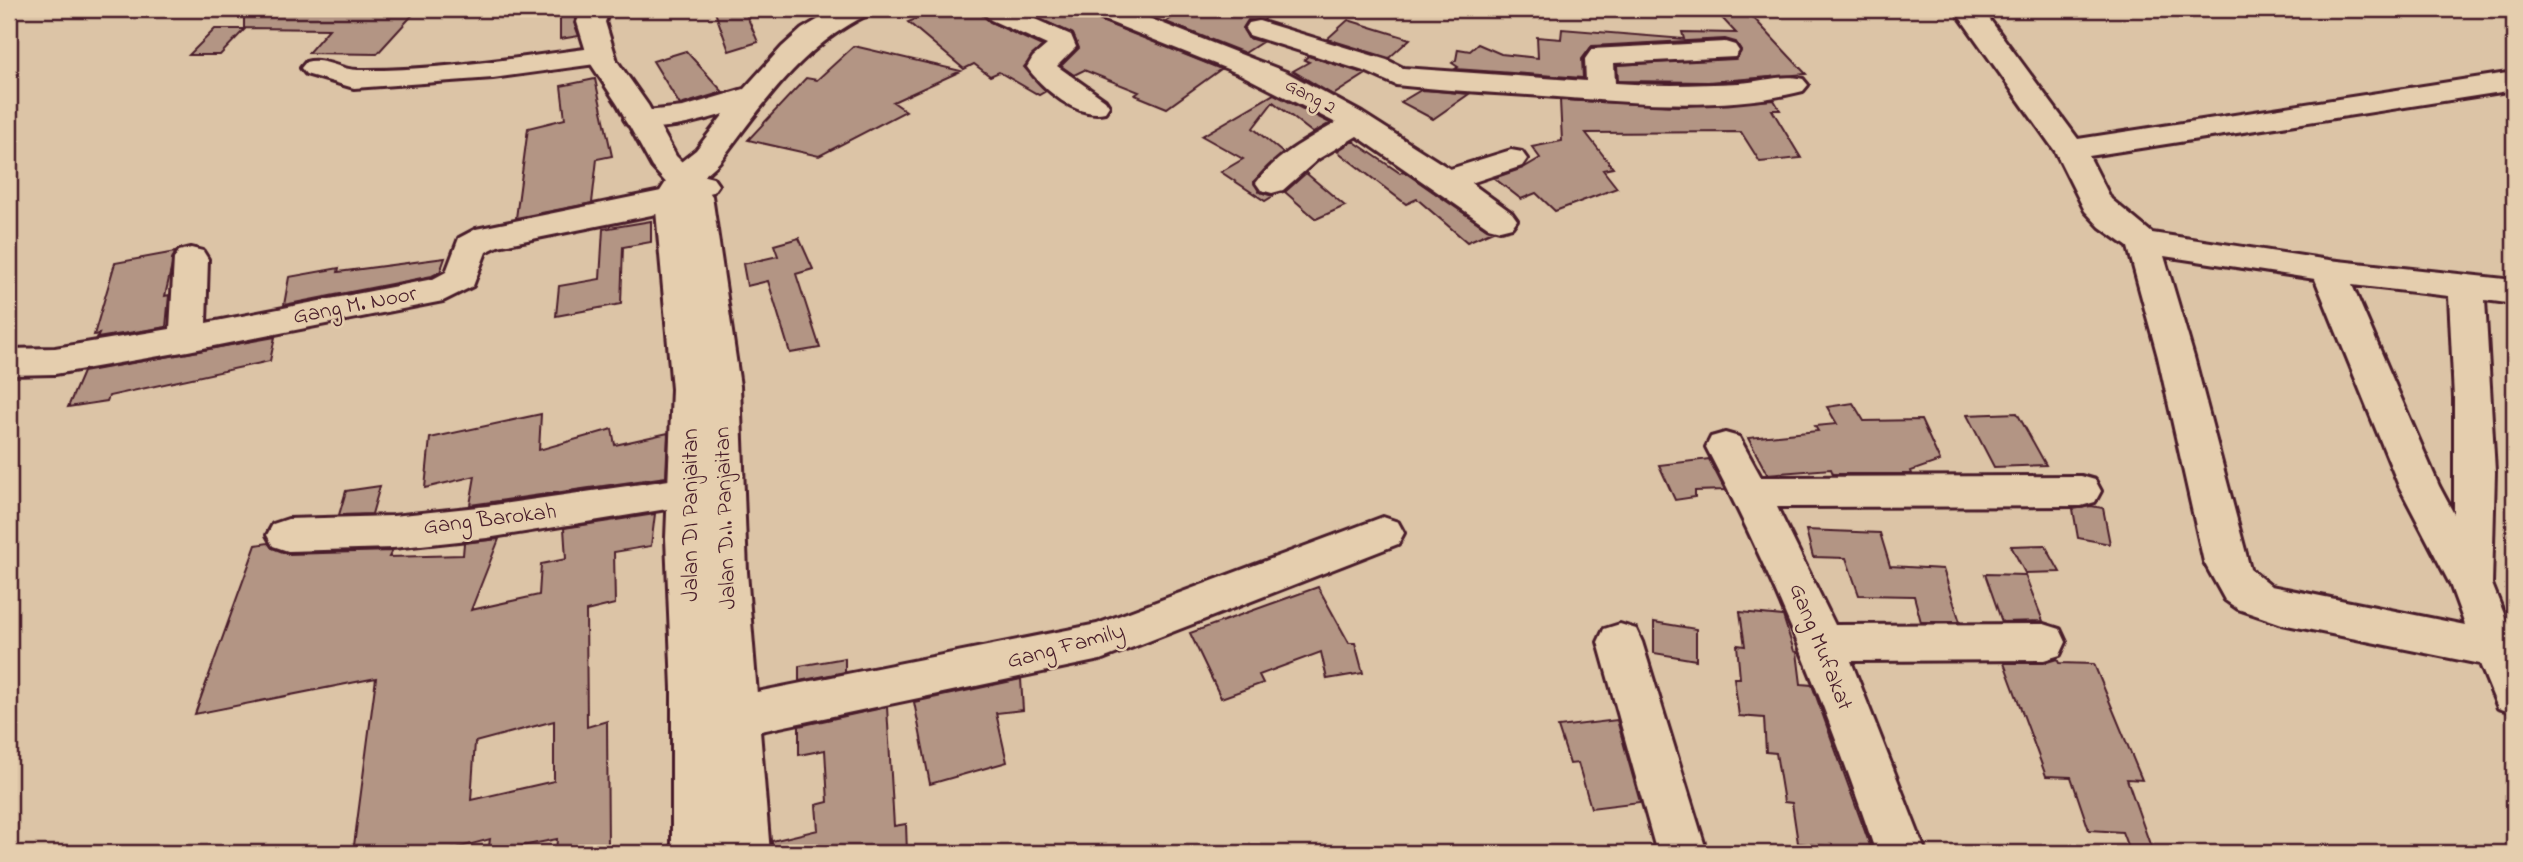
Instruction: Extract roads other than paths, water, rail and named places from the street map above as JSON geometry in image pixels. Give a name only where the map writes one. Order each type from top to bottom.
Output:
[{"type":"main road","points":[[596,9],[591,22],[600,56],[663,160],[691,184],[729,128],[805,40],[826,24],[857,9]]},
{"type":"main road","points":[[993,9],[1007,18],[1039,27],[1061,41],[1062,47],[1043,63],[1042,67],[1054,80],[1094,106]]},
{"type":"main road","name":"Gang 2","points":[[1102,9],[1273,78],[1354,104],[1500,220]]},
{"type":"main road","points":[[1968,9],[2070,150],[2096,204],[2112,220],[2143,242],[2329,271],[2514,292]]},
{"type":"main road","points":[[1259,29],[1377,66],[1396,76],[1655,95],[1743,92],[1793,85]]},
{"type":"main road","points":[[1601,92],[1598,59],[1602,55],[1725,51]]},
{"type":"main road","points":[[316,68],[354,79],[494,69],[600,56]]},
{"type":"main road","points":[[1272,183],[1354,104],[1396,76]]},
{"type":"main road","points":[[2070,150],[2514,81]]},
{"type":"main road","points":[[639,119],[686,116],[757,94]]},
{"type":"main road","points":[[1448,180],[1511,159]]},
{"type":"main road","name":"Gang M. Noor","points":[[9,362],[55,361],[188,339],[443,289],[461,278],[471,246],[488,237],[691,184]]},
{"type":"main road","name":"Jalan DI Panjaitan","points":[[691,184],[690,492],[687,538],[695,689],[697,853]]},
{"type":"main road","name":"Jalan D.I. Panjaitan","points":[[691,184],[721,386],[726,572],[745,853]]},
{"type":"main road","points":[[2143,242],[2176,357],[2225,562],[2239,589],[2256,599],[2282,606],[2495,649]]},
{"type":"main road","points":[[188,339],[191,259]]},
{"type":"main road","points":[[2329,271],[2419,486],[2471,584],[2514,695]]},
{"type":"main road","points":[[2466,286],[2475,404],[2475,528],[2471,584]]},
{"type":"main road","name":"Gang Mufakat","points":[[1725,447],[1750,492],[1820,643],[1901,853]]},
{"type":"main road","points":[[1750,492],[2081,491]]},
{"type":"main road","name":"Gang Barokah","points":[[288,535],[393,532],[487,522],[690,492]]},
{"type":"main road","name":"Gang Family","points":[[737,716],[1100,642],[1382,533]]},
{"type":"main road","points":[[1620,642],[1682,853]]},
{"type":"main road","points":[[1820,643],[2044,642]]}]
